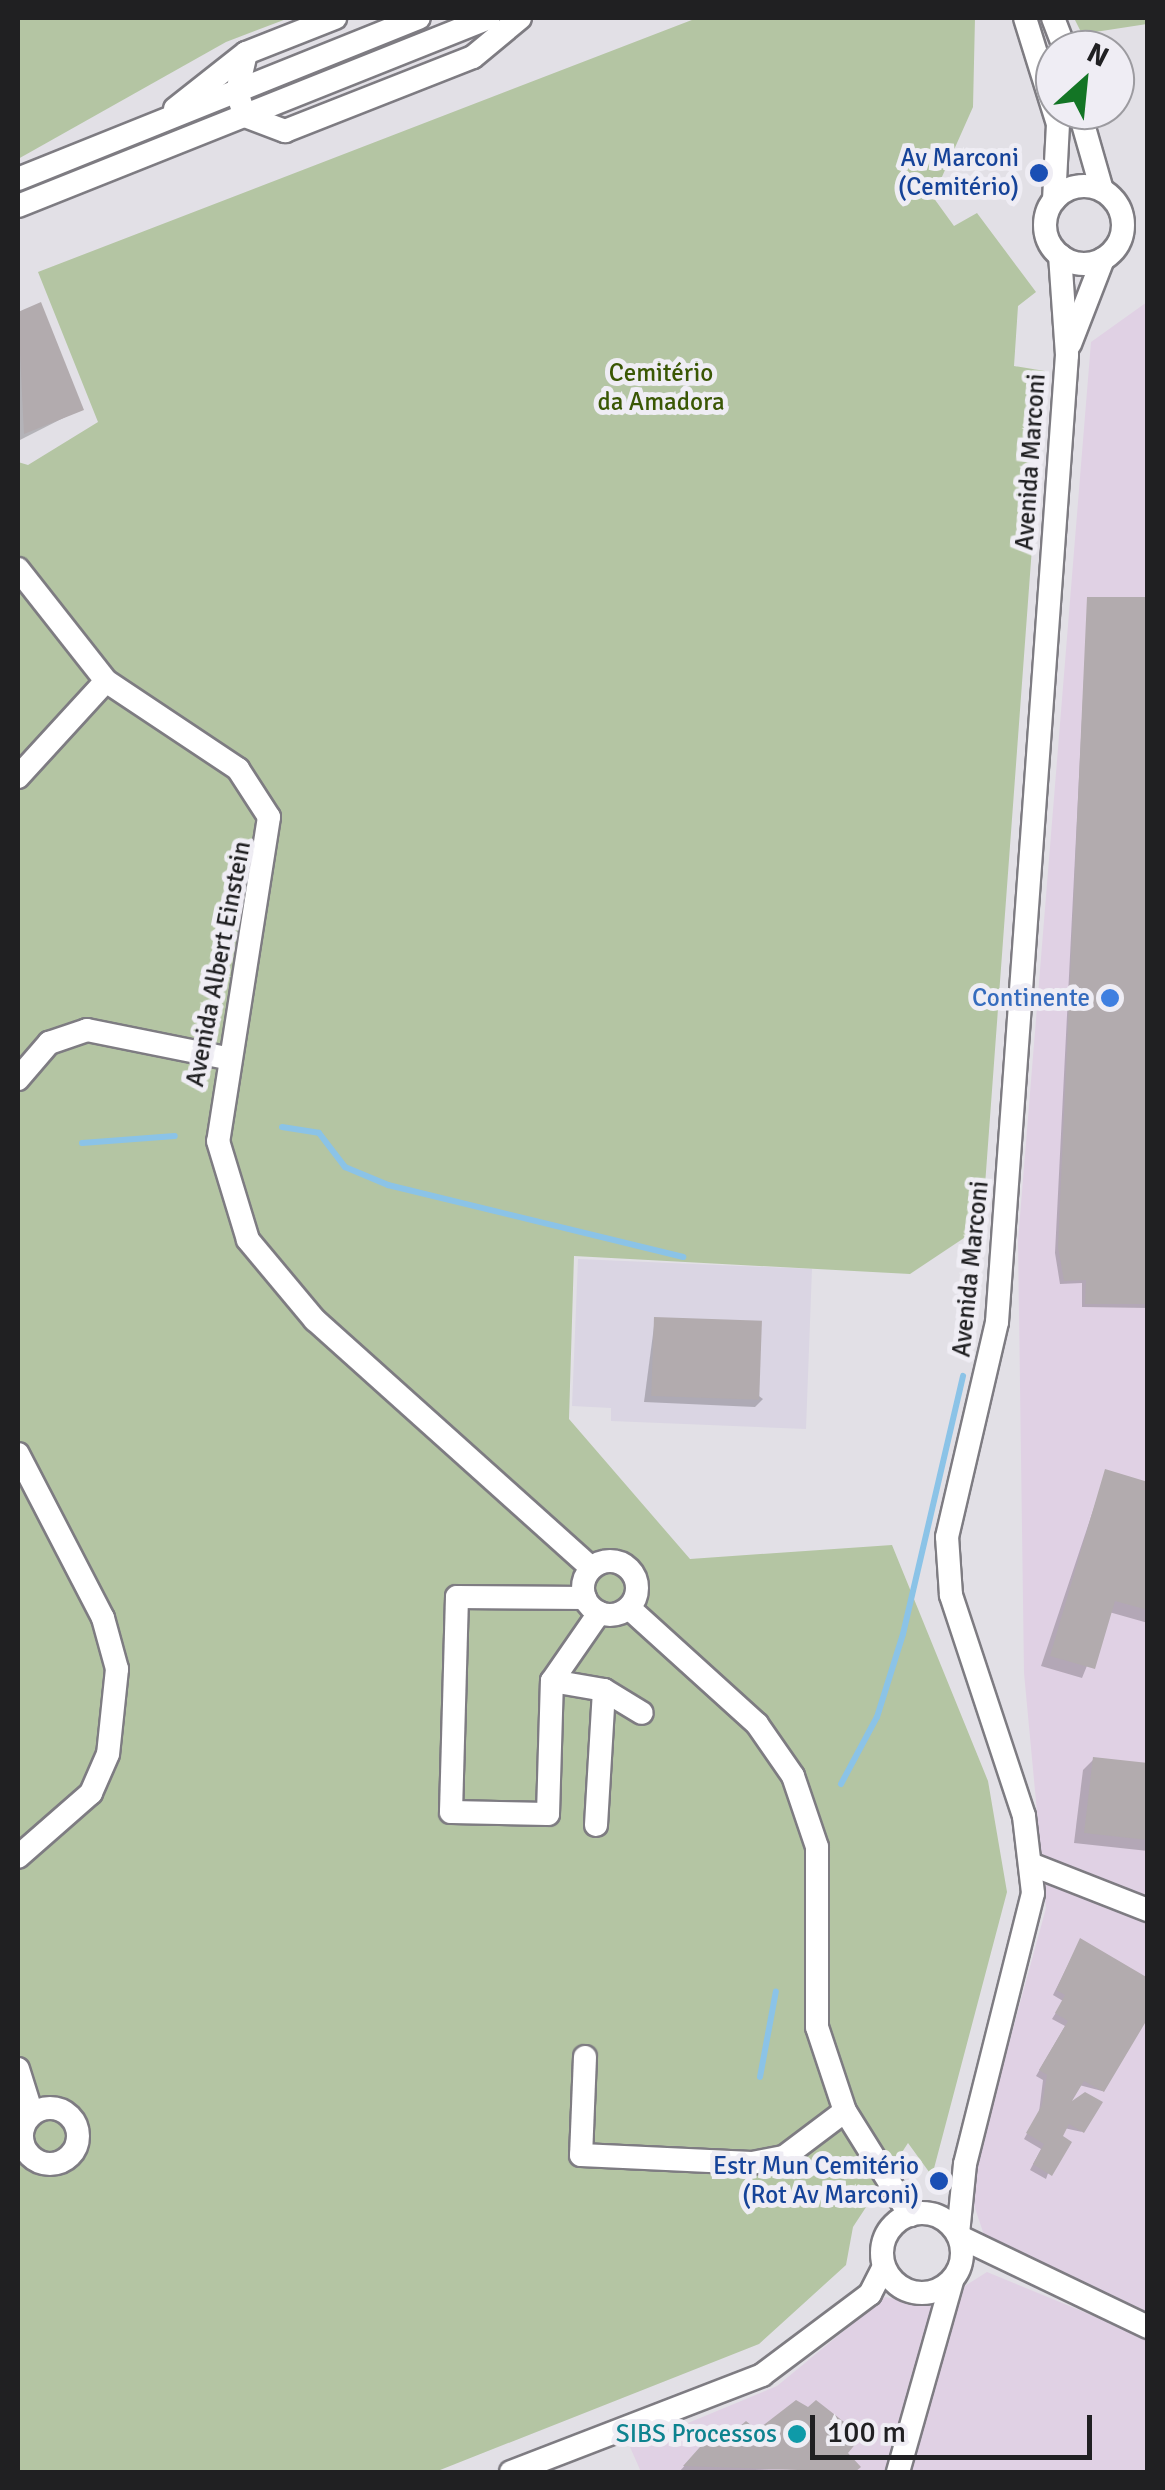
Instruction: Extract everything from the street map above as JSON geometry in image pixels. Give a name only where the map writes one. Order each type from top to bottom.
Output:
[{"type":"street","points":[[157,123],[246,52],[335,18]]},
{"type":"street","points":[[18,178],[419,18]]},
{"type":"street","points":[[18,206],[489,18]]},
{"type":"street","points":[[245,116],[285,131],[473,57],[520,18]]},
{"type":"street","points":[[1025,18],[1058,124],[1054,200],[1046,234],[1060,255],[1103,259],[1124,226],[1102,190],[1086,130]]},
{"type":"street","points":[[245,116],[237,92],[246,52]]},
{"type":"street","points":[[1054,200],[1072,188],[1102,190]]},
{"type":"street","name":"Avenida Marconi","points":[[959,2235],[964,2164],[1029,1922],[1033,1865],[957,1620],[947,1537],[997,1322],[1066,355],[1060,255]]},
{"type":"street","name":"Avenida Marconi","points":[[1066,355],[1103,259]]},
{"type":"street","name":"Avenida Albert Einstein","points":[[18,568],[106,681],[238,769],[269,816],[266,874],[226,1058],[223,1181],[264,1264],[591,1568]]},
{"type":"street","points":[[18,777],[106,681]]},
{"type":"street","points":[[18,1079],[48,1044],[87,1030],[226,1058]]},
{"type":"street","points":[[18,1454],[102,1618],[117,1669],[108,1754],[91,1793],[18,1857]]},
{"type":"street","points":[[629,1608],[637,1593],[630,1570],[606,1561],[591,1568],[592,1606],[552,1681],[548,1814],[451,1812],[457,1597],[592,1606],[629,1608],[758,1724],[793,1776],[818,1847],[817,2027],[845,2111],[918,2214],[1023,2270],[1148,2327]]},
{"type":"street","points":[[552,1681],[604,1690],[642,1714]]},
{"type":"street","points":[[596,1825],[604,1690]]},
{"type":"street","points":[[1033,1865],[1148,1910]]},
{"type":"street","points":[[585,2057],[581,2155],[752,2162],[784,2157],[845,2111]]},
{"type":"street","points":[[18,2069],[32,2114]]},
{"type":"street","name":"Avenida Marconi","points":[[918,2214],[964,2164]]},
{"type":"street","points":[[511,2472],[762,2376],[870,2294],[884,2268],[889,2230],[918,2214]]},
{"type":"street","points":[[898,2472],[955,2277],[959,2235]]},
{"type":"street","points":[[884,2268],[920,2294],[955,2277],[1023,2270]]},
{"type":"shaded area","points":[[1147,302],[1147,2317],[984,2235],[969,2190],[1046,1908],[1024,1673],[1018,1241],[1091,342]]},
{"type":"shaded area","points":[[578,1259],[812,1269],[806,1429],[611,1421],[611,1408],[572,1406]]},
{"type":"shaded area","points":[[987,2272],[1147,2338],[1147,2472],[641,2472],[630,2447],[777,2386],[885,2297],[933,2306]]},
{"type":"green space","points":[[18,18],[289,18],[226,42],[18,159]]},
{"type":"green space","name":"Cemitério da Amadora","points":[[697,18],[975,18],[973,107],[933,197],[954,226],[977,213],[1036,292],[1018,306],[1014,366],[1045,371],[982,1226],[910,1274],[574,1256],[569,1419],[690,1559],[892,1545],[988,1781],[1007,1892],[932,2176],[908,2143],[853,2227],[846,2265],[759,2344],[435,2472],[18,2472],[18,462],[28,465],[98,422],[38,272]]},
{"type":"green space","points":[[1074,18],[1147,18],[1147,24],[1080,30]]},
{"type":"building","points":[[41,302],[84,410],[24,434],[18,312]]},
{"type":"building","name":"Continente","points":[[1087,597],[1148,597],[1148,1304],[1085,1304],[1086,1280],[1064,1281],[1058,1247]]},
{"type":"building","points":[[654,1317],[762,1321],[759,1400],[651,1396]]},
{"type":"building","points":[[1105,1469],[1148,1482],[1148,1610],[1115,1601],[1095,1669],[1050,1656]]},
{"type":"building","points":[[1093,1757],[1148,1763],[1148,1840],[1084,1833]]},
{"type":"building","points":[[1080,1938],[1148,1978],[1148,2018],[1104,2092],[1084,2081],[1072,2101],[1085,2092],[1103,2102],[1084,2133],[1069,2124],[1063,2136],[1072,2142],[1052,2176],[1033,2164],[1044,2144],[1026,2133],[1042,2105],[1047,2075],[1039,2070],[1068,2021],[1055,2013],[1065,1995],[1056,1990]]},
{"type":"building","name":"SIBS Processos","points":[[796,2400],[808,2407],[816,2400],[862,2436],[848,2453],[861,2467],[855,2472],[683,2466],[708,2438],[718,2445],[746,2421],[757,2430]]},
{"type":"waterway","points":[[282,1127],[319,1133],[345,1167],[388,1185],[683,1257]]},
{"type":"waterway","points":[[82,1143],[175,1136]]},
{"type":"waterway","points":[[841,1784],[877,1717],[903,1634],[963,1376]]},
{"type":"waterway","points":[[760,2077],[776,1991]]},
{"type":"place","name":"Av Marconi (Cemitério)","points":[[1039,173]]},
{"type":"place","name":"Continente","points":[[1110,998]]},
{"type":"place","name":"Estr Mun Cemitério (Rot Av Marconi)","points":[[939,2181]]},
{"type":"place","name":"SIBS Processos","points":[[797,2434]]}]
